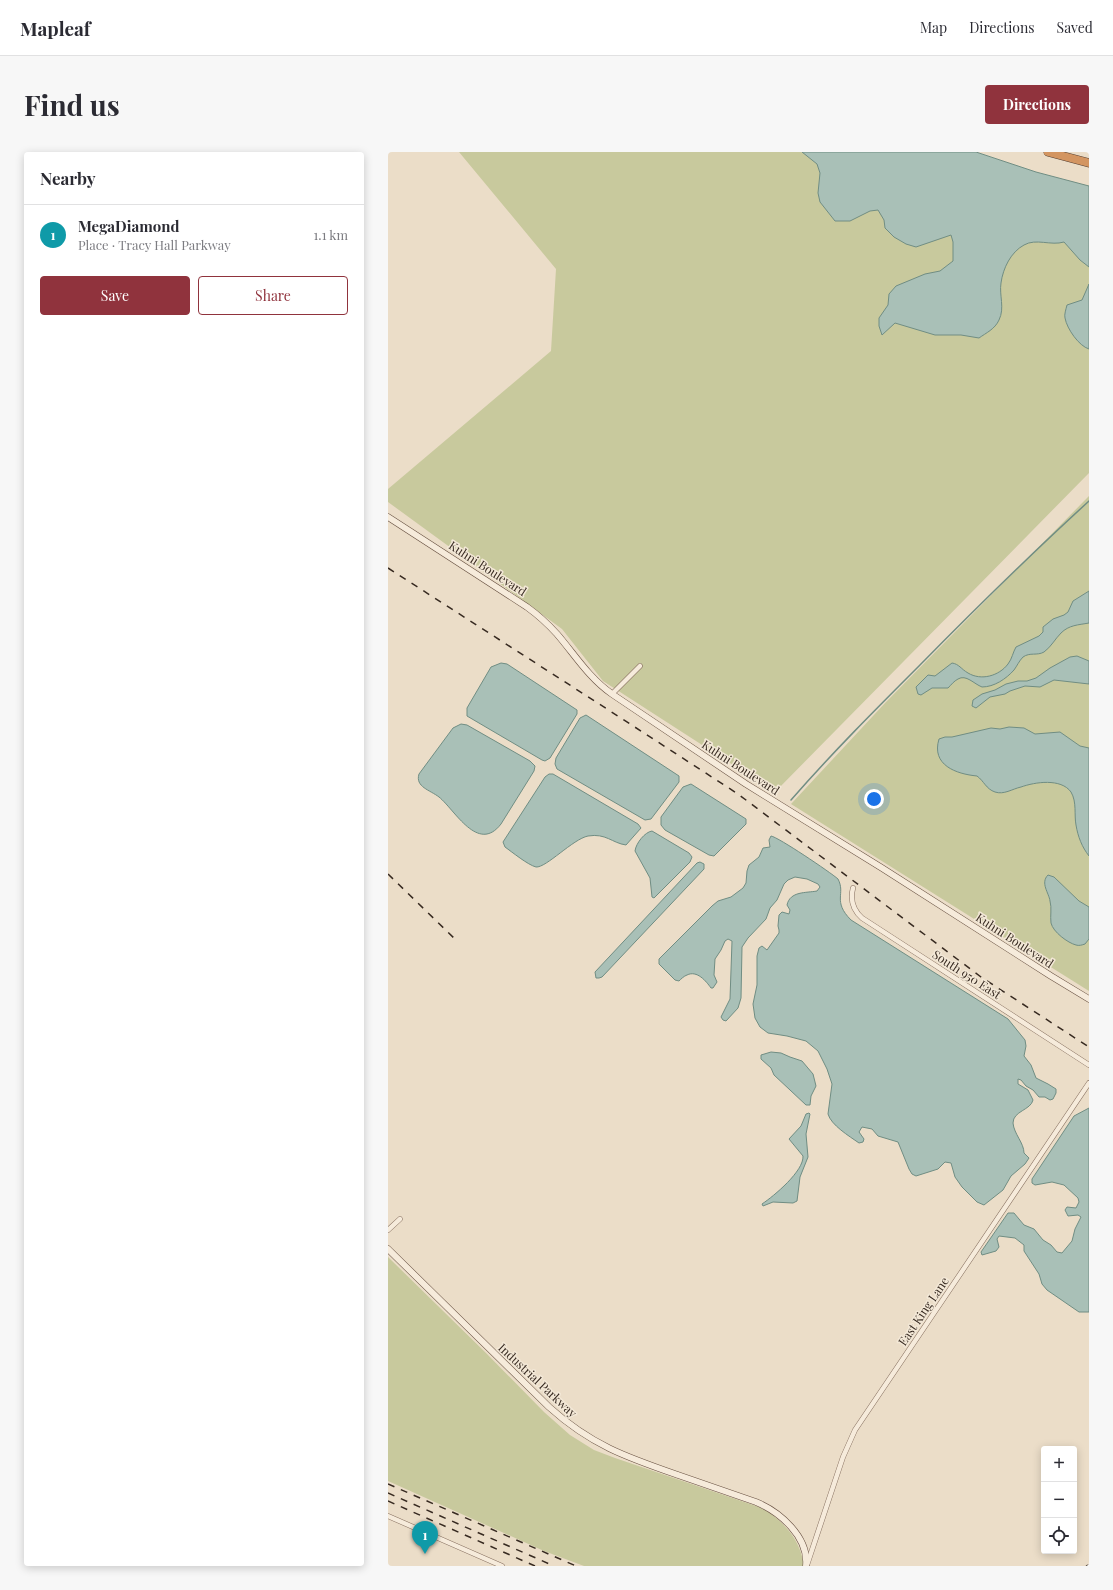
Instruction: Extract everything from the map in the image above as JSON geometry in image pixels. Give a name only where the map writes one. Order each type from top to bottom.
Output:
[{"type":"highway","points":[[1048,152],[1089,163]]},
{"type":"street","name":"Kuhni Boulevard","points":[[388,517],[527,607],[558,635],[594,680],[612,694],[746,784],[1089,999]]},
{"type":"street","points":[[612,694],[640,666]]},
{"type":"street","name":"South 950 East","points":[[853,888],[852,903],[857,913],[862,918],[1089,1065]]},
{"type":"street","name":"East King Lane","points":[[807,1566],[843,1457],[855,1430],[1089,1083]]},
{"type":"street","points":[[388,1230],[400,1218]]},
{"type":"street","name":"Industrial Parkway","points":[[388,1249],[549,1407],[574,1428],[595,1442],[617,1453],[770,1508],[782,1517],[796,1535],[805,1551],[807,1566]]},
{"type":"street","points":[[388,1516],[502,1566]]},
{"type":"green space","points":[[459,152],[969,152],[1002,166],[1089,186],[1089,473],[775,792],[603,681],[562,629],[388,502],[388,489],[551,351],[556,269]]},
{"type":"green space","points":[[1089,496],[1089,991],[791,804],[886,702]]},
{"type":"green space","points":[[388,1257],[544,1412],[570,1435],[594,1450],[615,1458],[759,1507],[775,1517],[789,1531],[799,1547],[804,1566],[584,1566],[544,1551],[388,1481]]},
{"type":"shaded area","points":[[802,152],[976,152],[1036,172],[1089,186],[1089,267],[1080,260],[1064,242],[1029,243],[1019,248],[1008,261],[1001,283],[1001,315],[993,328],[979,338],[961,335],[935,335],[895,323],[882,335],[879,326],[879,318],[888,305],[889,294],[896,286],[925,274],[940,271],[953,261],[953,242],[951,235],[916,247],[906,244],[894,237],[885,228],[884,220],[878,210],[870,211],[850,221],[835,221],[820,202],[818,193],[820,173],[817,164]]},
{"type":"shaded area","points":[[1089,284],[1089,349],[1081,344],[1074,336],[1068,327],[1065,315],[1067,305],[1082,300]]},
{"type":"shaded area","points":[[1089,591],[1089,623],[1067,628],[1044,652],[1023,657],[1014,670],[1000,682],[991,686],[982,687],[967,679],[961,678],[955,681],[948,688],[932,688],[921,695],[918,694],[916,687],[928,675],[935,676],[952,663],[968,673],[978,677],[990,676],[1000,672],[1009,662],[1016,647],[1039,636],[1043,632],[1043,627],[1053,619],[1068,612],[1073,601]]},
{"type":"shaded area","points":[[1077,656],[1089,661],[1089,684],[1054,680],[1040,687],[1025,686],[1005,694],[990,697],[976,708],[972,706],[973,700],[982,694],[995,690],[1006,684],[1036,678],[1070,657]]},
{"type":"shaded area","points":[[501,663],[507,664],[577,710],[577,714],[550,758],[545,761],[467,716],[467,708],[491,667]]},
{"type":"shaded area","points":[[586,715],[679,776],[679,782],[651,819],[645,820],[557,769],[555,764],[556,758],[580,718]]},
{"type":"shaded area","points":[[461,724],[467,725],[530,761],[535,766],[534,771],[501,824],[492,832],[484,834],[475,832],[467,827],[439,797],[421,785],[418,778],[419,774],[453,728]]},
{"type":"shaded area","points":[[1009,727],[1024,728],[1035,734],[1060,732],[1080,746],[1089,748],[1089,856],[1079,838],[1075,821],[1074,800],[1071,792],[1067,788],[1048,782],[1027,785],[998,793],[989,789],[977,776],[961,773],[942,762],[937,748],[939,739],[991,728],[1000,729]]},
{"type":"shaded area","points":[[549,774],[553,774],[638,824],[641,828],[626,845],[600,836],[588,836],[575,842],[540,866],[536,867],[529,864],[505,847],[503,842],[545,777]]},
{"type":"shaded area","points":[[691,784],[746,819],[746,824],[714,856],[709,855],[665,830],[661,825],[661,817],[683,787]]},
{"type":"shaded area","points":[[652,831],[689,853],[692,857],[690,862],[654,898],[652,897],[650,878],[635,851],[641,838]]},
{"type":"shaded area","points":[[771,836],[793,848],[838,879],[841,889],[840,898],[842,908],[851,920],[1008,1019],[1025,1040],[1026,1046],[1024,1056],[1031,1065],[1036,1078],[1056,1089],[1053,1099],[1050,1100],[1045,1097],[1039,1097],[1033,1090],[1018,1079],[1018,1084],[1028,1090],[1033,1100],[1029,1106],[1016,1116],[1013,1123],[1015,1131],[1024,1149],[1024,1153],[1029,1158],[1025,1164],[1011,1176],[1003,1190],[984,1205],[977,1202],[962,1187],[955,1177],[951,1163],[945,1162],[938,1169],[916,1176],[912,1174],[909,1169],[898,1142],[878,1136],[872,1129],[862,1127],[859,1132],[864,1139],[863,1142],[859,1143],[841,1130],[828,1114],[832,1084],[827,1069],[818,1051],[806,1041],[768,1033],[760,1027],[755,1018],[753,1004],[757,985],[757,956],[759,948],[762,946],[767,950],[779,933],[779,915],[782,912],[789,914],[790,910],[787,905],[791,897],[817,891],[820,887],[818,884],[807,879],[795,877],[788,880],[784,884],[777,900],[770,908],[766,919],[748,938],[742,947],[741,998],[738,1008],[726,1021],[721,1017],[730,999],[732,941],[728,939],[725,941],[715,959],[714,975],[717,982],[713,988],[711,988],[701,977],[694,974],[686,975],[679,981],[675,980],[659,964],[659,959],[712,906],[718,901],[731,897],[743,888],[746,883],[749,865],[759,857],[763,848],[770,847],[769,840]]},
{"type":"shaded area","points":[[700,862],[704,864],[704,869],[602,977],[596,978],[595,972],[697,863]]},
{"type":"shaded area","points":[[1048,875],[1054,877],[1079,901],[1089,907],[1089,939],[1085,944],[1077,945],[1069,942],[1061,937],[1052,926],[1051,904],[1045,885]]},
{"type":"shaded area","points":[[771,1052],[781,1053],[802,1061],[813,1074],[816,1086],[811,1096],[810,1105],[806,1105],[774,1075],[771,1068],[761,1059],[761,1055]]},
{"type":"shaded area","points":[[1089,1108],[1089,1312],[1079,1312],[1047,1290],[1042,1284],[1039,1274],[1024,1251],[1024,1245],[1015,1238],[999,1236],[997,1239],[999,1247],[996,1251],[982,1255],[981,1252],[1008,1213],[1014,1213],[1024,1225],[1034,1229],[1043,1240],[1051,1245],[1057,1252],[1062,1253],[1072,1241],[1075,1229],[1081,1217],[1078,1215],[1068,1216],[1065,1210],[1067,1207],[1076,1208],[1079,1202],[1078,1198],[1064,1185],[1052,1182],[1035,1185],[1032,1183],[1032,1179],[1074,1116]]},
{"type":"shaded area","points":[[809,1113],[806,1134],[808,1157],[800,1177],[797,1201],[793,1203],[773,1202],[763,1206],[762,1204],[781,1189],[799,1169],[803,1156],[789,1139],[801,1126],[806,1114]]},
{"type":"waterway","points":[[791,800],[822,765],[981,603],[1089,501]]},
{"type":"railway","points":[[388,568],[738,794],[981,977],[1089,1047]]},
{"type":"railway","points":[[388,874],[458,942]]},
{"type":"railway","points":[[388,1484],[576,1566]]},
{"type":"railway","points":[[388,1493],[554,1566]]},
{"type":"railway","points":[[388,1501],[535,1566]]},
{"type":"place","name":"MegaDiamond","points":[[425,1554]]}]
